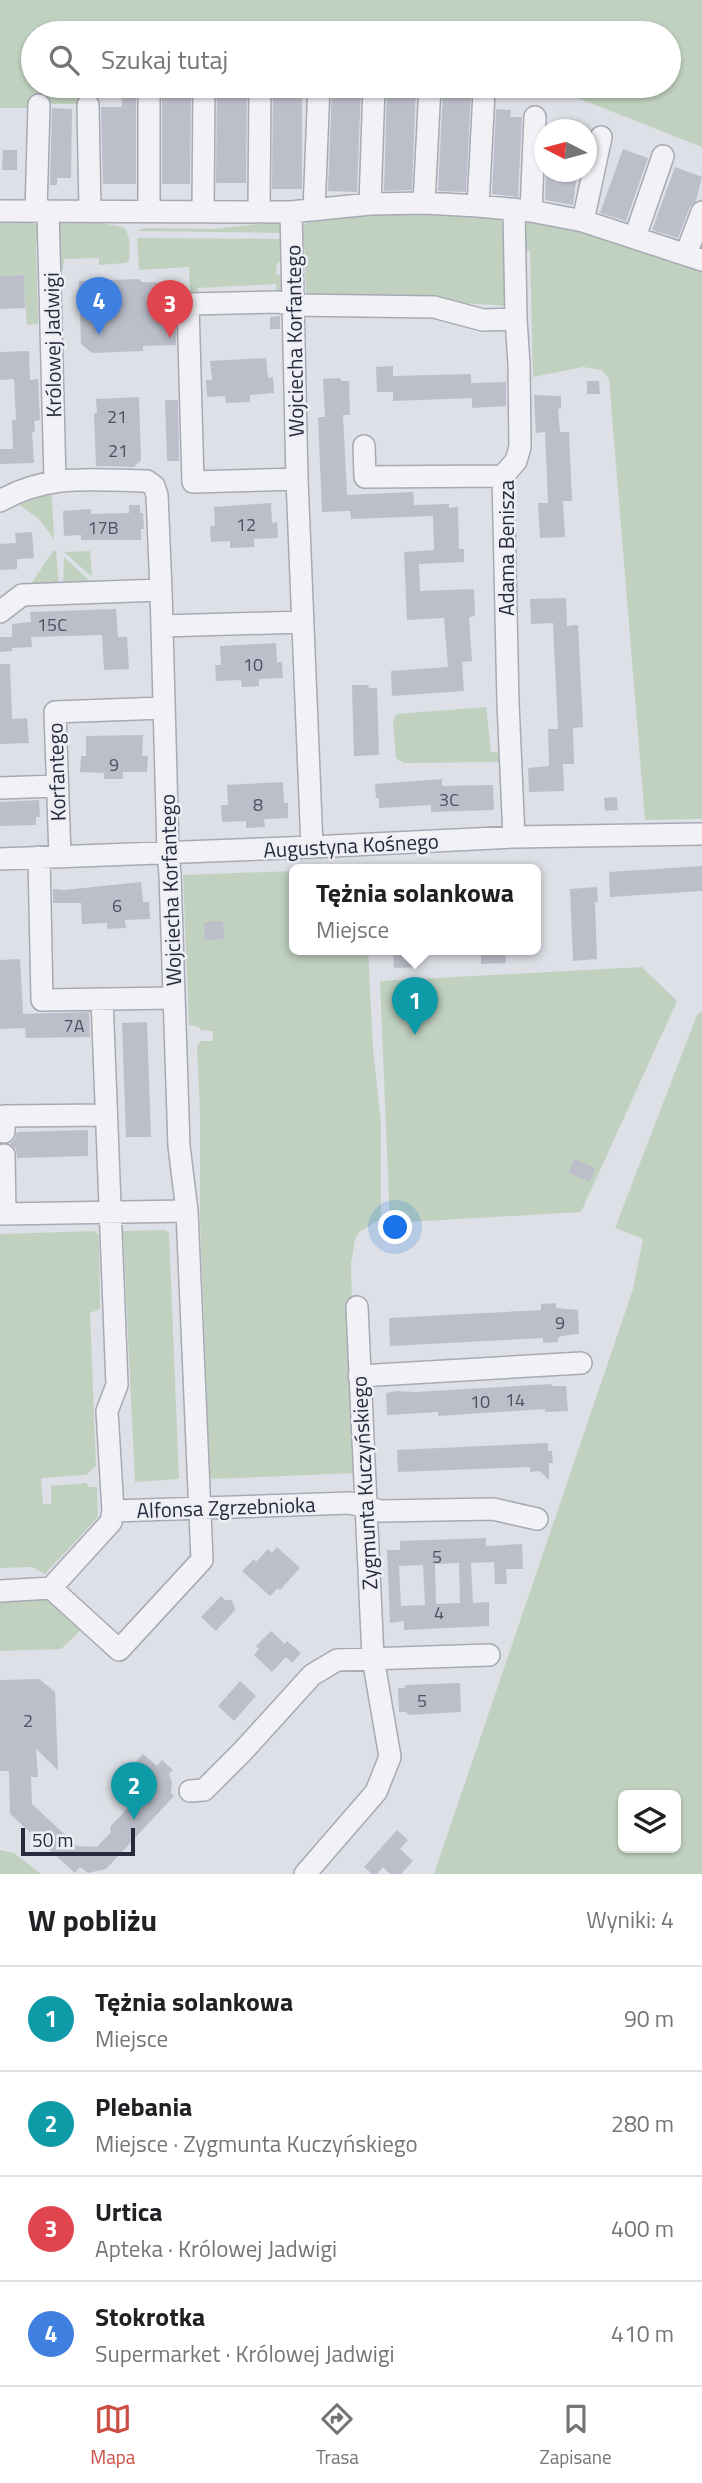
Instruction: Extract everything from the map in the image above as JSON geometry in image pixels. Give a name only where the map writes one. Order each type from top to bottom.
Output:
[{"type":"street","points":[[149,98],[149,212]]},
{"type":"street","points":[[203,211],[204,98]]},
{"type":"street","points":[[259,211],[260,98]]},
{"type":"street","points":[[314,210],[319,98]]},
{"type":"street","points":[[370,204],[374,98]]},
{"type":"street","points":[[424,203],[428,98]]},
{"type":"street","points":[[478,206],[484,98]]},
{"type":"street","name":"Królowej Jadwigi","points":[[38,105],[55,480]]},
{"type":"street","points":[[88,106],[90,211]]},
{"type":"street","name":"Adama Benisza","points":[[514,837],[503,476],[516,461],[520,447],[516,319],[523,210],[535,117]]},
{"type":"street","points":[[583,221],[601,136]]},
{"type":"street","points":[[635,237],[663,156]]},
{"type":"street","points":[[0,211],[291,212],[370,204],[478,206],[523,210],[583,221],[694,257],[702,212]]},
{"type":"street","name":"Wojciecha Korfantego","points":[[291,212],[297,479],[312,847]]},
{"type":"street","points":[[297,479],[193,482],[188,304],[278,302],[294,305],[434,307],[483,320],[516,319]]},
{"type":"street","points":[[364,446],[365,477],[503,476]]},
{"type":"street","name":"Wojciecha Korfantego","points":[[0,501],[15,493],[55,480],[147,481],[154,486],[157,495],[161,590],[167,852],[174,998],[42,1000],[38,857]]},
{"type":"street","points":[[0,612],[22,595],[161,590]]},
{"type":"street","points":[[162,626],[303,622]]},
{"type":"street","name":"Korfantego","points":[[60,856],[55,712],[163,708]]},
{"type":"street","points":[[0,789],[56,786]]},
{"type":"street","name":"Augustyna Kośnego","points":[[0,859],[514,837],[702,834]]},
{"type":"street","points":[[0,1591],[51,1588],[119,1650],[202,1560],[187,1211],[179,1146],[174,998]]},
{"type":"street","points":[[102,999],[117,1385],[107,1412],[113,1511]]},
{"type":"street","points":[[3,1121],[106,1115]]},
{"type":"street","points":[[4,1155],[3,1214],[187,1211]]},
{"type":"street","name":"Zygmunta Kuczyńskiego","points":[[305,1874],[376,1792],[390,1757],[373,1658],[357,1307]]},
{"type":"street","points":[[359,1376],[581,1363]]},
{"type":"street","name":"Alfonsa Zgrzebnioka","points":[[51,1588],[111,1522],[113,1511],[350,1503],[380,1510],[493,1509],[537,1519]]},
{"type":"street","points":[[190,1791],[204,1790],[312,1675],[337,1660],[489,1655]]},
{"type":"green space","points":[[0,0],[702,0],[702,147],[577,98],[681,98],[681,21],[21,21],[21,98],[91,98],[86,104],[38,104],[37,108],[0,108]]},
{"type":"green space","points":[[376,209],[496,215],[505,224],[508,306],[306,293],[304,240],[299,240],[302,226],[318,215]]},
{"type":"green space","points":[[528,219],[583,225],[702,272],[702,819],[645,820],[609,379],[602,370],[583,367],[533,377],[530,251],[521,251],[522,226]]},
{"type":"green space","points":[[63,220],[85,220],[123,227],[129,238],[129,261],[99,265],[99,258],[64,259],[63,270],[59,267],[56,226]]},
{"type":"green space","points":[[0,221],[31,221],[39,227],[41,242],[36,243],[38,324],[27,325],[23,275],[0,276]]},
{"type":"green space","points":[[277,222],[284,226],[287,233],[137,231],[144,228],[215,229]]},
{"type":"green space","points":[[137,238],[282,239],[282,261],[277,263],[276,274],[283,276],[283,295],[277,296],[276,284],[198,288],[198,300],[190,296],[189,267],[139,270]]},
{"type":"green space","points":[[49,490],[52,496],[54,539],[39,519],[13,500]]},
{"type":"green space","points":[[54,550],[59,586],[28,588]]},
{"type":"green space","points":[[90,551],[92,577],[64,552]]},
{"type":"green space","points":[[64,557],[92,583],[63,586]]},
{"type":"green space","points":[[486,707],[491,752],[504,753],[503,762],[404,763],[396,758],[393,721],[397,714]]},
{"type":"green space","points":[[289,871],[289,955],[368,955],[373,1050],[381,1123],[381,1214],[378,1221],[359,1232],[355,1239],[351,1264],[356,1473],[210,1477],[200,1221],[197,1046],[200,1041],[213,1041],[213,1031],[200,1030],[199,1027],[189,1025],[183,875]]},
{"type":"green space","points":[[642,967],[677,1001],[581,1212],[390,1223],[380,981]]},
{"type":"green space","points":[[702,1011],[702,1874],[434,1874],[633,1289],[643,1239],[615,1228],[697,1015]]},
{"type":"green space","points":[[166,1230],[169,1233],[179,1479],[135,1482],[123,1231]]},
{"type":"green space","points":[[94,1231],[99,1235],[100,1309],[90,1313],[96,1466],[86,1475],[41,1478],[43,1504],[51,1504],[51,1486],[86,1483],[89,1487],[97,1487],[98,1517],[45,1574],[32,1567],[0,1568],[0,1234]]},
{"type":"green space","points":[[49,1600],[81,1630],[61,1649],[0,1651],[0,1602]]},
{"type":"green space","points":[[0,1850],[14,1853],[41,1874],[0,1874]]},
{"type":"building","points":[[122,98],[136,98],[136,184],[103,184],[101,107],[122,107]]},
{"type":"building","points":[[162,98],[191,98],[190,184],[162,184]]},
{"type":"building","points":[[217,98],[247,98],[246,183],[216,183]]},
{"type":"building","points":[[273,98],[302,98],[302,189],[272,189]]},
{"type":"building","points":[[332,98],[361,98],[357,192],[328,191]]},
{"type":"building","points":[[387,98],[416,98],[412,190],[384,191]]},
{"type":"building","points":[[443,98],[471,98],[466,192],[438,191]]},
{"type":"building","points":[[52,108],[72,109],[71,178],[57,178],[57,185],[50,185]]},
{"type":"building","points":[[496,109],[511,110],[510,117],[522,117],[518,197],[492,194]]},
{"type":"building","points":[[623,149],[648,158],[626,221],[600,213]]},
{"type":"building","points":[[3,150],[17,150],[17,170],[2,170]]},
{"type":"building","points":[[675,167],[702,177],[696,201],[690,207],[678,238],[652,230]]},
{"type":"building","points":[[546,182],[576,182],[573,205],[545,200]]},
{"type":"building","points":[[24,275],[25,308],[0,309],[0,276]]},
{"type":"building","points":[[140,279],[141,282],[175,283],[176,345],[143,346],[143,351],[92,353],[81,344],[79,281]]},
{"type":"building","points":[[280,316],[280,329],[270,329],[270,317]]},
{"type":"building","points":[[29,351],[30,380],[38,379],[40,420],[34,421],[35,432],[32,432],[34,463],[0,464],[0,449],[13,449],[12,420],[16,420],[14,379],[0,380],[0,352]]},
{"type":"building","points":[[266,358],[268,378],[273,377],[274,393],[250,395],[250,402],[226,403],[225,396],[207,397],[206,380],[212,380],[210,361]]},
{"type":"building","points":[[393,366],[393,376],[471,374],[471,383],[506,382],[506,406],[472,408],[472,398],[393,401],[393,392],[377,392],[376,367]]},
{"type":"building","points":[[340,378],[341,381],[349,381],[350,415],[343,415],[347,495],[413,492],[414,505],[449,504],[449,508],[458,507],[459,549],[464,549],[464,562],[419,564],[420,591],[474,589],[475,616],[469,617],[472,661],[462,662],[464,691],[392,696],[391,671],[448,667],[444,618],[407,620],[404,552],[434,550],[433,516],[351,519],[350,511],[322,512],[318,417],[325,417],[323,379]]},
{"type":"building","points":[[587,381],[599,381],[600,394],[587,394]]},
{"type":"building","points":[[534,395],[561,396],[561,408],[558,409],[560,432],[569,432],[572,501],[563,501],[565,537],[540,538],[538,503],[548,503],[545,432],[536,433]]},
{"type":"building","points":[[139,397],[141,460],[134,467],[96,466],[96,399]]},
{"type":"building","points":[[165,400],[178,400],[179,461],[167,461]]},
{"type":"building","points":[[271,503],[272,523],[277,522],[278,538],[254,539],[254,547],[230,548],[230,541],[211,542],[210,526],[215,526],[214,507]]},
{"type":"building","points":[[129,505],[140,505],[140,513],[143,513],[144,529],[141,529],[141,540],[81,540],[81,535],[64,536],[63,511],[91,509],[91,514],[129,513]]},
{"type":"building","points":[[32,532],[34,558],[17,559],[17,569],[0,570],[0,544],[16,543],[15,533]]},
{"type":"building","points":[[566,598],[567,626],[578,625],[583,727],[573,728],[574,764],[563,764],[564,791],[529,792],[528,768],[549,766],[548,729],[558,729],[553,623],[531,624],[530,599]]},
{"type":"building","points":[[116,609],[118,637],[127,637],[129,669],[104,670],[102,635],[31,637],[32,647],[0,652],[0,637],[12,637],[12,624],[31,622],[30,612]]},
{"type":"building","points":[[276,643],[277,662],[282,662],[283,678],[259,679],[259,686],[242,687],[241,680],[216,681],[215,665],[221,665],[220,646]]},
{"type":"building","points":[[0,664],[10,664],[12,719],[27,718],[29,743],[0,744]]},
{"type":"building","points":[[352,685],[377,688],[379,755],[354,756]]},
{"type":"building","points":[[143,735],[142,756],[148,756],[147,772],[123,772],[123,779],[104,779],[104,773],[80,772],[81,756],[86,756],[86,736]]},
{"type":"building","points":[[442,779],[442,786],[493,785],[494,810],[431,812],[431,805],[379,808],[375,784]]},
{"type":"building","points":[[283,782],[288,818],[264,819],[265,827],[246,828],[246,821],[222,822],[221,805],[228,805],[227,785]]},
{"type":"building","points":[[617,797],[618,810],[605,811],[604,798]]},
{"type":"building","points":[[39,800],[40,817],[36,817],[36,825],[0,826],[0,802]]},
{"type":"building","points":[[702,866],[702,891],[610,897],[609,872]]},
{"type":"building","points":[[141,882],[143,902],[149,902],[150,919],[125,920],[126,928],[107,929],[107,923],[82,924],[81,903],[53,903],[53,889]]},
{"type":"building","points":[[597,887],[597,959],[573,961],[570,889]]},
{"type":"building","points":[[223,921],[224,939],[205,940],[204,922]]},
{"type":"building","points":[[393,955],[419,955],[419,967],[394,968]]},
{"type":"building","points":[[481,955],[505,955],[506,963],[481,964]]},
{"type":"building","points":[[20,959],[23,1014],[89,1012],[90,1037],[26,1038],[25,1028],[0,1029],[0,960]]},
{"type":"building","points":[[147,1022],[151,1137],[126,1137],[122,1023]]},
{"type":"building","points":[[88,1130],[88,1156],[17,1158],[16,1149],[10,1144],[17,1132]]},
{"type":"building","points":[[574,1159],[595,1168],[590,1182],[569,1173]]},
{"type":"building","points":[[556,1303],[556,1308],[578,1310],[579,1334],[561,1336],[558,1342],[543,1343],[543,1338],[390,1346],[389,1318],[541,1310],[541,1304]]},
{"type":"building","points":[[551,1384],[566,1386],[568,1411],[545,1412],[545,1409],[438,1416],[438,1412],[387,1415],[386,1393],[396,1391]]},
{"type":"building","points":[[548,1443],[553,1463],[549,1463],[549,1480],[540,1471],[530,1472],[530,1467],[398,1472],[397,1450]]},
{"type":"building","points":[[486,1538],[486,1546],[522,1544],[523,1569],[506,1569],[507,1584],[495,1584],[494,1562],[471,1563],[473,1603],[489,1602],[489,1626],[404,1630],[404,1621],[390,1623],[387,1550],[400,1550],[400,1541]],"holes":[[[459,1563],[460,1603],[436,1604],[435,1564]],[[423,1565],[425,1605],[401,1606],[399,1566]]]},
{"type":"building","points":[[277,1547],[300,1568],[280,1590],[278,1588],[270,1596],[242,1571],[254,1559],[256,1562],[268,1549],[272,1553]]},
{"type":"building","points":[[221,1596],[225,1600],[232,1600],[235,1610],[216,1631],[201,1617]]},
{"type":"building","points":[[271,1631],[285,1644],[287,1641],[301,1653],[292,1663],[286,1657],[272,1672],[254,1655],[259,1649],[256,1646]]},
{"type":"building","points":[[39,1679],[55,1692],[58,1770],[36,1749],[38,1777],[31,1777],[32,1804],[77,1846],[97,1847],[111,1832],[110,1827],[145,1789],[145,1772],[135,1763],[143,1754],[157,1766],[162,1760],[173,1770],[169,1774],[172,1782],[171,1793],[174,1796],[106,1869],[88,1873],[80,1867],[75,1873],[10,1814],[9,1771],[0,1771],[0,1680]]},
{"type":"building","points":[[240,1681],[256,1696],[234,1721],[218,1706]]},
{"type":"building","points":[[460,1683],[461,1712],[409,1715],[399,1712],[398,1688],[405,1688],[405,1685]]},
{"type":"building","points":[[397,1830],[408,1840],[400,1849],[413,1861],[401,1874],[390,1874],[383,1867],[377,1874],[372,1874],[364,1867]]},
{"type":"place","name":"Stokrotka","points":[[99,335]]},
{"type":"place","name":"Urtica","points":[[170,338]]},
{"type":"place","name":"Tężnia solankowa","points":[[415,1035]]},
{"type":"place","name":"Plebania","points":[[134,1820]]}]
